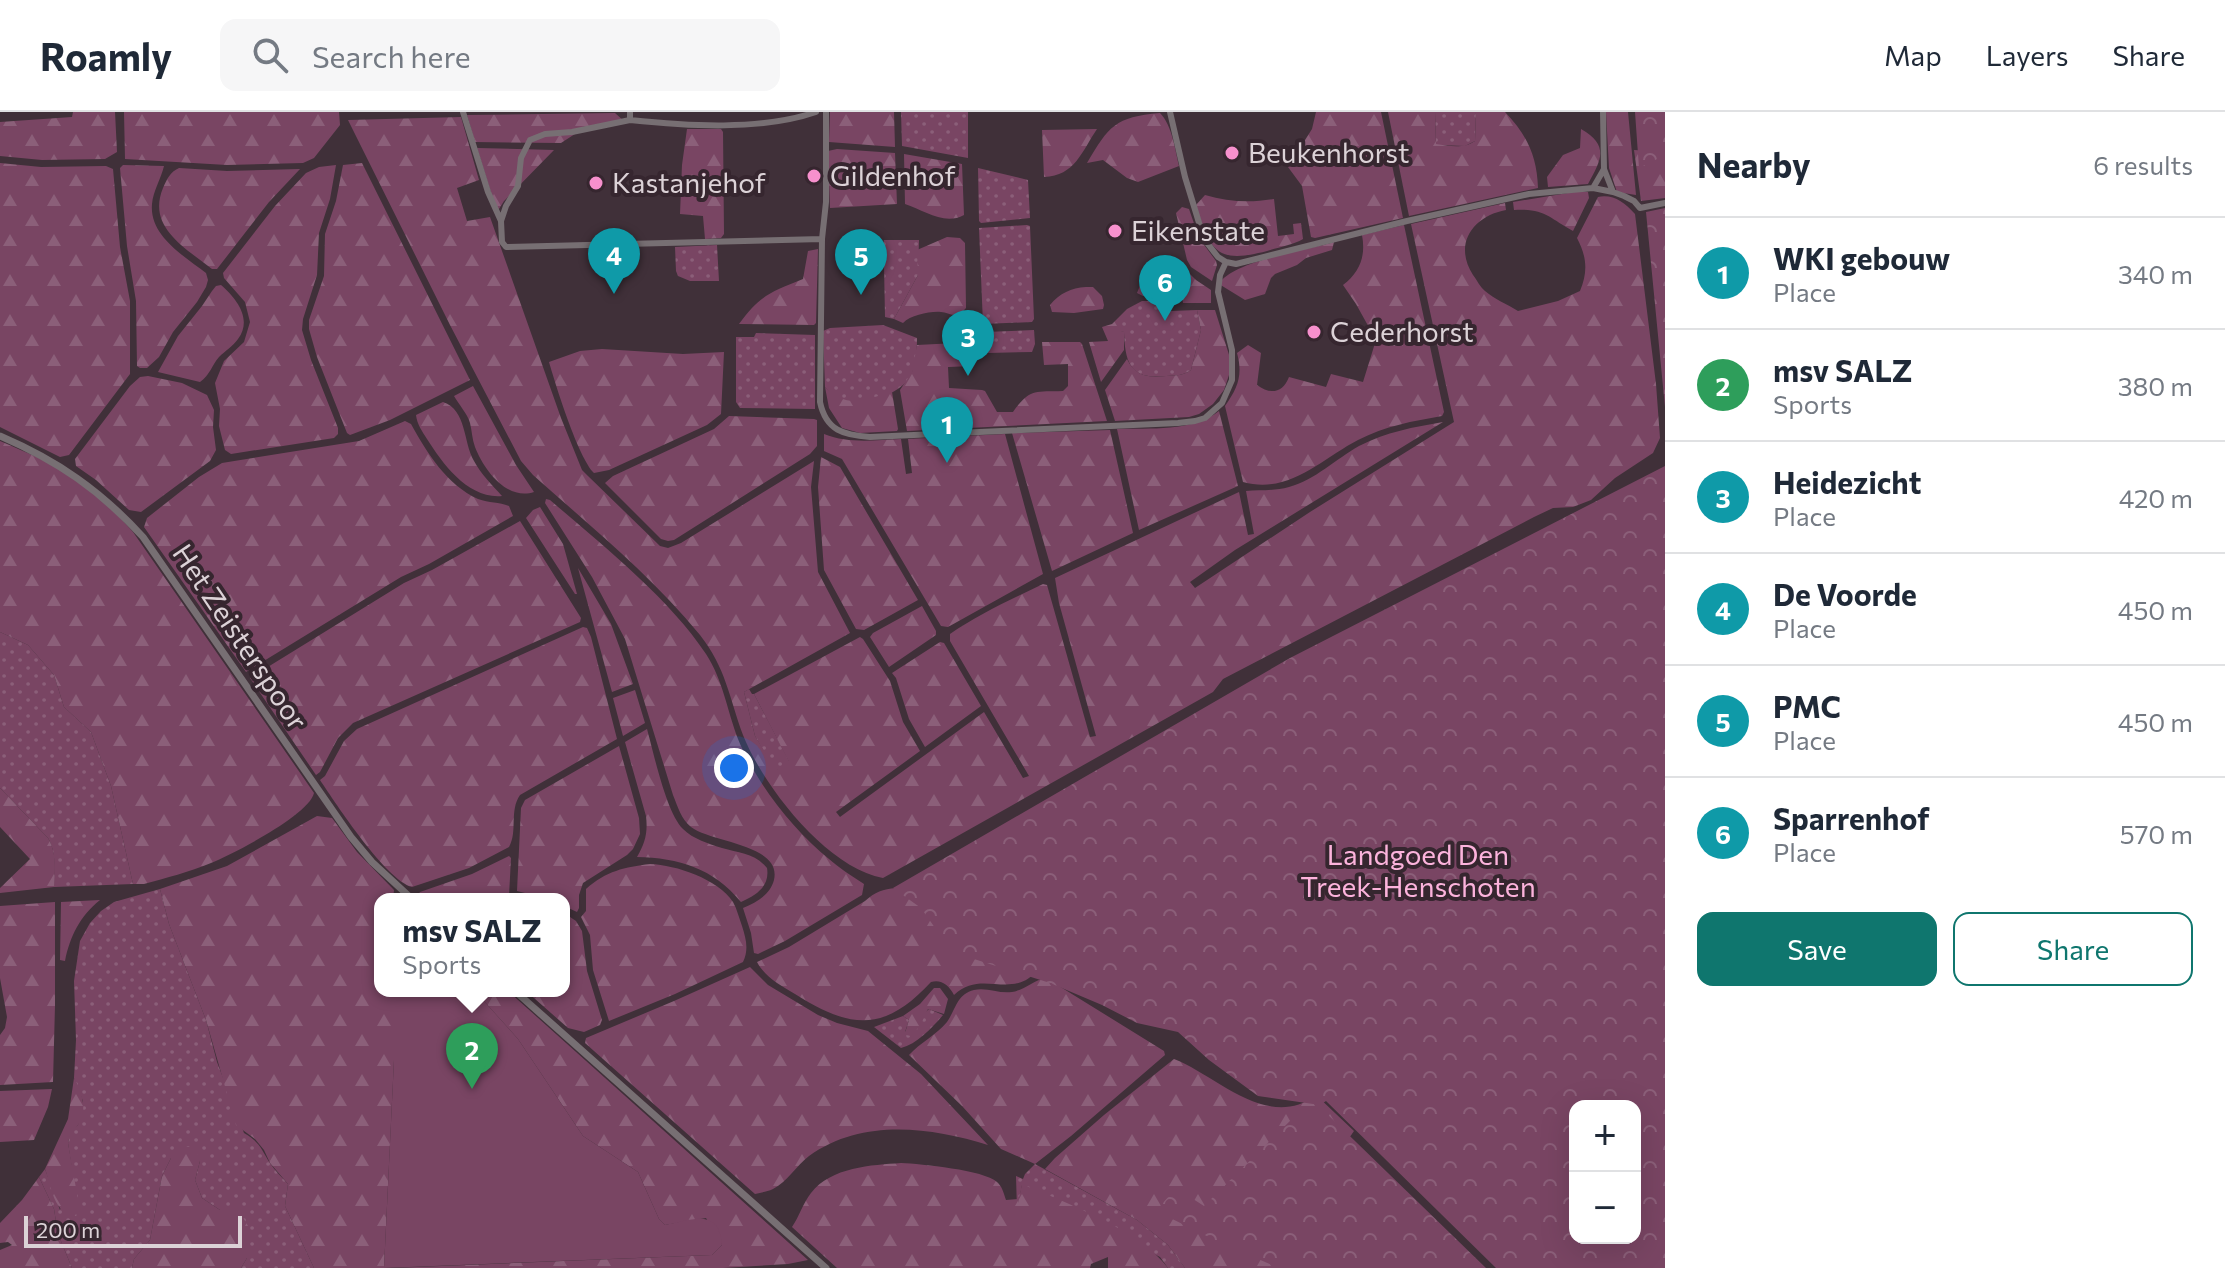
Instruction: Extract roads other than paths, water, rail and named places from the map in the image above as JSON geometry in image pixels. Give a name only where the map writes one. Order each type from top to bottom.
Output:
[{"type":"street","points":[[463,112],[488,192],[501,221]]},
{"type":"street","points":[[816,112],[779,122],[689,125],[648,123],[630,116],[572,132],[545,134],[530,140],[521,158],[518,186],[501,221],[504,247],[822,239]]},
{"type":"street","points":[[826,112],[820,402],[822,413],[829,423],[852,436],[1178,423],[1205,418],[1222,403],[1232,380],[1232,350],[1218,292],[1220,275],[1226,262]]},
{"type":"street","points":[[1170,112],[1204,239],[1211,250],[1226,262],[1246,263],[1407,221],[1529,194],[1593,188],[1613,192],[1634,201],[1640,208],[1665,203]]},
{"type":"street","points":[[1603,112],[1604,169],[1613,192]]},
{"type":"street","points":[[1593,188],[1604,169]]},
{"type":"street","name":"Het Zeisterspoor","points":[[0,436],[80,478],[105,498],[143,537],[343,826],[372,862],[406,893]]},
{"type":"street","points":[[522,997],[824,1266]]},
{"type":"place","name":"Beukenhorst","points":[[1232,153]]},
{"type":"place","name":"Gildenhof","points":[[814,176]]},
{"type":"place","name":"Kastanjehof","points":[[596,183]]},
{"type":"place","name":"Eikenstate","points":[[1115,231]]},
{"type":"place","name":"De Voorde","points":[[614,294]]},
{"type":"place","name":"PMC","points":[[861,295]]},
{"type":"place","name":"Sparrenhof","points":[[1165,321]]},
{"type":"place","name":"Cederhorst","points":[[1314,332]]},
{"type":"place","name":"Heidezicht","points":[[968,376]]},
{"type":"place","name":"WKI gebouw","points":[[947,463]]},
{"type":"place","name":"msv SALZ","points":[[472,1089]]},
{"type":"park label","name":"Landgoed Den Treek-Henschoten","points":[[1418,871]]}]
